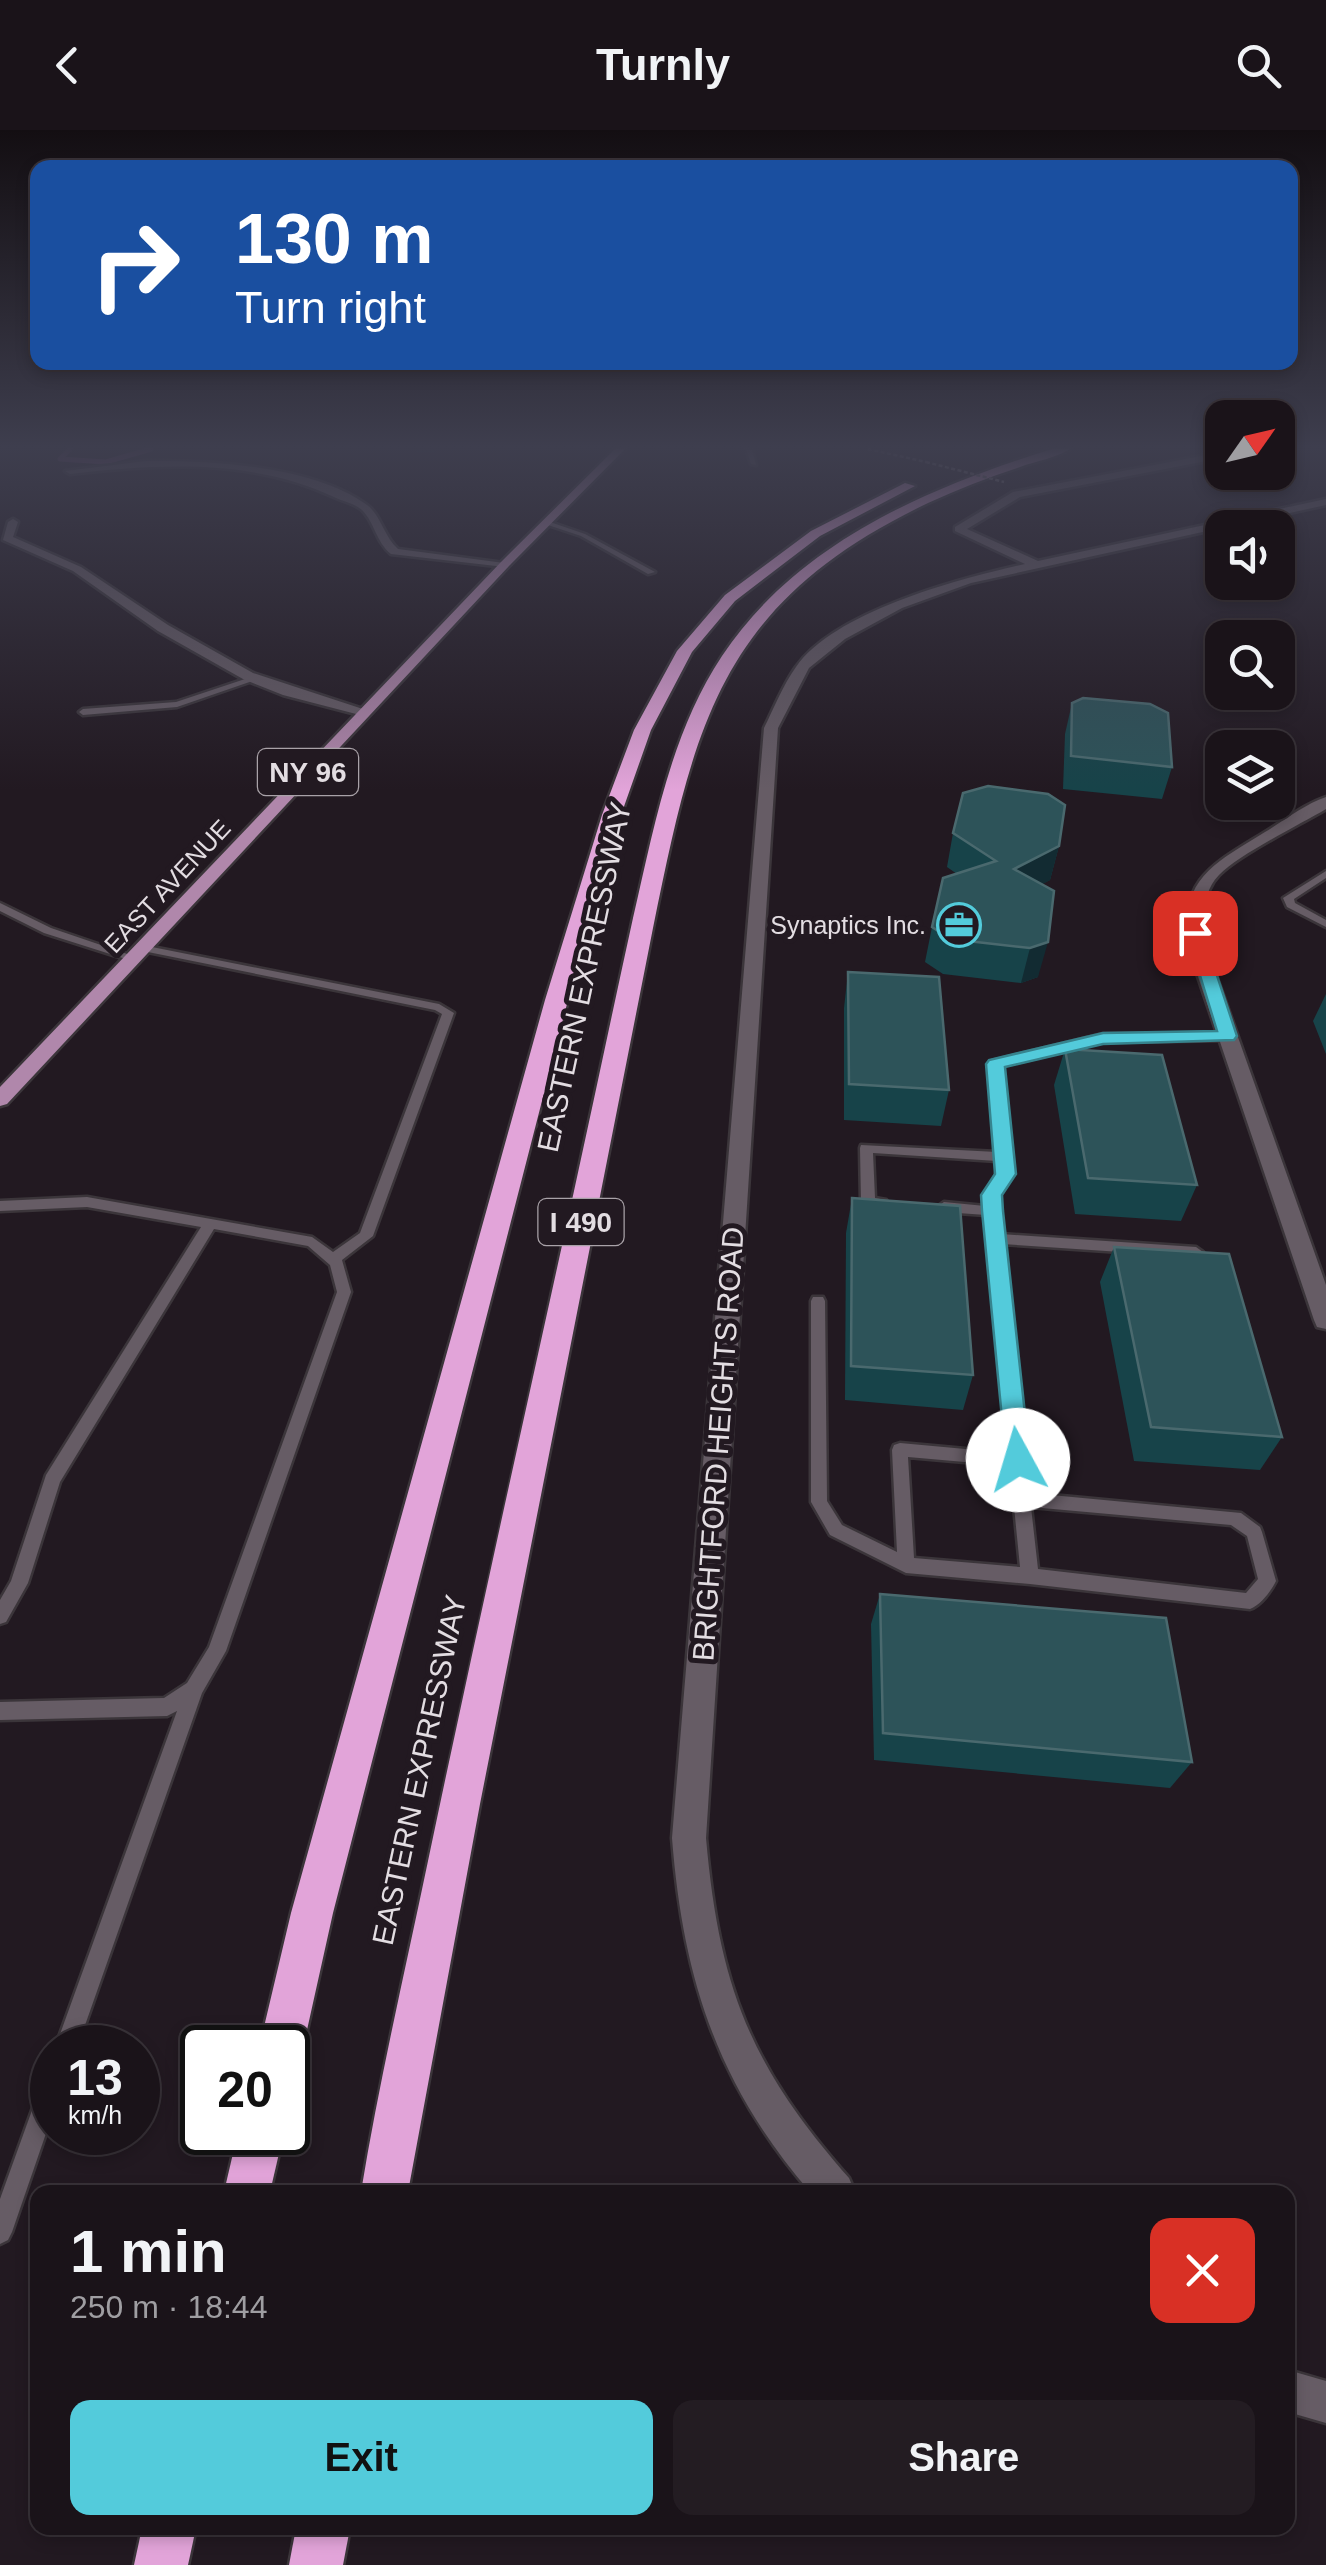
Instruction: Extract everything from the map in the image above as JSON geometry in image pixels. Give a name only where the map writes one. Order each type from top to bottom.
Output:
[{"type":"highway","name":"EASTERN EXPRESSWAY","points":[[286,2025],[312,1913],[557,997],[632,750],[650,708],[688,646],[773,563]]},
{"type":"highway","name":"EASTERN EXPRESSWAY","points":[[385,2185],[562,1313],[682,748],[700,702],[750,626],[790,586],[823,563]]},
{"type":"highway","points":[[250,2185],[256,2155]]},
{"type":"highway","points":[[160,2565],[167,2535]]},
{"type":"highway","points":[[316,2565],[322,2535]]},
{"type":"main road","name":"EAST AVENUE","points":[[0,1098],[506,564]]},
{"type":"street","points":[[63,563],[210,657],[254,679],[365,712]]},
{"type":"street","points":[[493,563],[506,564]]},
{"type":"street","points":[[1029,563],[1036,566],[1051,563]]},
{"type":"street","name":"BRIGHTFORD HEIGHTS ROAD","points":[[829,2185],[760,2100],[730,2042],[693,1910],[689,1838],[771,728],[803,666],[840,636],[898,605],[968,580],[1036,566]]},
{"type":"street","points":[[1326,802],[1213,871],[1200,889],[1194,907],[1198,950],[1326,1320]]},
{"type":"street","points":[[1295,2393],[1326,2402]]},
{"type":"lane","points":[[634,563],[651,572]]},
{"type":"lane","points":[[83,712],[177,704],[254,679]]},
{"type":"lane","points":[[1325,876],[1288,898],[1290,905],[1326,924]]},
{"type":"lane","points":[[0,906],[54,934],[138,953],[439,1007],[448,1013],[366,1236],[333,1259]]},
{"type":"lane","points":[[1030,1576],[992,1211],[992,1195],[1006,1174],[996,1064],[1103,1038],[1228,1036]]},
{"type":"lane","points":[[903,1205],[868,1202],[866,1148],[1004,1157]]},
{"type":"lane","points":[[0,1206],[88,1202],[312,1242],[338,1263],[344,1292],[217,1651],[194,1689],[74,2025]]},
{"type":"lane","points":[[921,1206],[992,1211]]},
{"type":"lane","points":[[0,1616],[19,1582],[52,1480],[210,1224]]},
{"type":"lane","points":[[996,1239],[1196,1252]]},
{"type":"lane","points":[[818,1302],[819,1502],[836,1530],[906,1565],[1250,1601],[1266,1581],[1254,1532],[1234,1518],[1022,1499]]},
{"type":"lane","points":[[906,1565],[900,1450],[1018,1460]]},
{"type":"lane","points":[[0,1711],[167,1706],[194,1689]]},
{"type":"lane","points":[[0,2232],[30,2147]]},
{"type":"building","points":[[1083,698],[1150,704],[1168,713],[1172,767],[1071,756],[1072,703]]},
{"type":"building","points":[[988,786],[1048,794],[1065,805],[1059,846],[1014,869],[1054,891],[1048,942],[1030,948],[950,939],[932,927],[943,878],[996,861],[953,833],[963,793]]},
{"type":"building","points":[[848,972],[939,977],[949,1090],[849,1084]]},
{"type":"building","points":[[1065,1049],[1162,1055],[1197,1185],[1088,1178]]},
{"type":"building","points":[[852,1198],[960,1206],[973,1375],[851,1366]]},
{"type":"building","points":[[1114,1247],[1229,1254],[1282,1437],[1151,1427]]},
{"type":"building","points":[[880,1594],[1166,1618],[1192,1762],[883,1733]]},
{"type":"place","name":"Synaptics Inc.","points":[[959,925]]},
{"type":"route","points":[[1018,1460],[992,1211],[992,1195],[1006,1174],[996,1064],[1103,1038],[1228,1036],[1195,933]]}]
